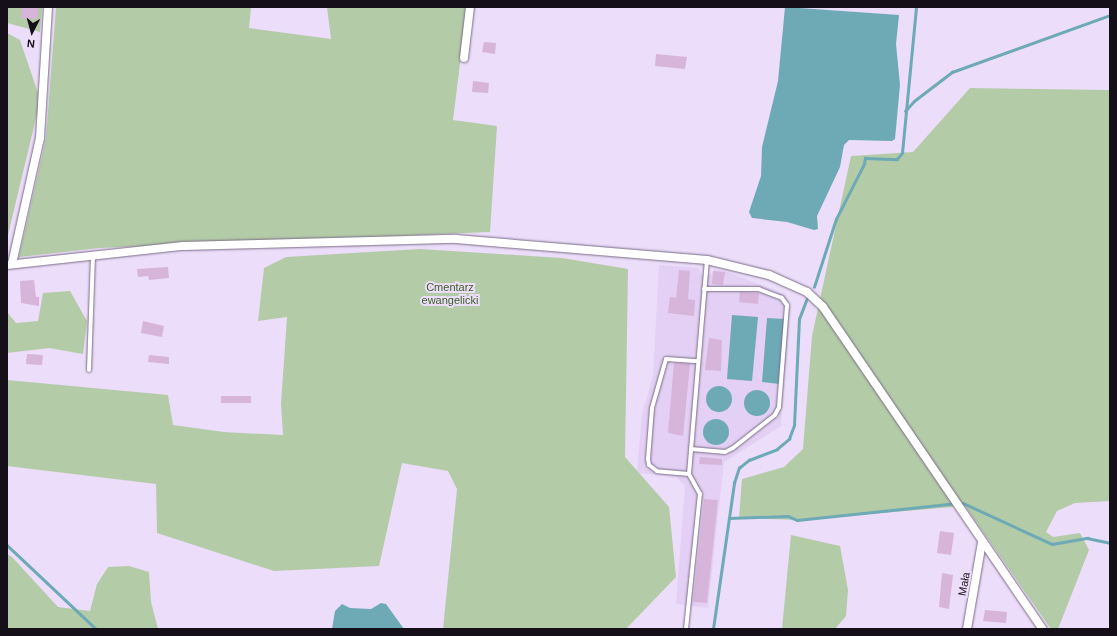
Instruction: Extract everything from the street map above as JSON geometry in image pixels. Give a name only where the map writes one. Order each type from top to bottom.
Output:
[{"type":"street","points":[[48,7],[40,138],[10,265],[183,246],[456,239],[707,260],[769,275],[794,285],[816,298],[1043,629]]},
{"type":"street","points":[[464,58],[470,7]]},
{"type":"street","name":"Mała","points":[[967,629],[982,542]]},
{"type":"lane","points":[[89,370],[93,257]]},
{"type":"lane","points":[[686,629],[700,494],[689,474],[707,260]]},
{"type":"lane","points":[[691,449],[725,452],[733,448],[775,415],[779,407],[787,305],[782,298],[759,289],[704,289]]},
{"type":"lane","points":[[689,474],[657,471],[649,465],[648,459],[652,408],[666,359],[698,361]]},
{"type":"shaded area","points":[[785,7],[899,15],[896,44],[900,85],[895,139],[892,141],[849,140],[844,145],[840,167],[817,216],[818,229],[814,230],[787,222],[752,218],[749,212],[761,176],[762,147],[778,81]]},
{"type":"shaded area","points":[[659,265],[698,268],[702,275],[711,275],[714,270],[725,271],[786,295],[790,306],[781,426],[724,462],[708,608],[676,604],[685,486],[675,476],[637,473],[642,414],[653,376]]},
{"type":"shaded area","points":[[732,315],[758,317],[752,381],[727,379]]},
{"type":"shaded area","points":[[767,318],[785,319],[779,384],[762,382]]},
{"type":"shaded area","points":[[719,386],[728,390],[732,399],[728,408],[719,412],[710,408],[706,399],[710,390]]},
{"type":"shaded area","points":[[757,390],[766,394],[770,403],[766,412],[757,416],[748,412],[744,403],[748,394]]},
{"type":"shaded area","points":[[716,419],[725,423],[729,432],[725,441],[716,445],[707,441],[703,432],[707,423]]},
{"type":"shaded area","points":[[381,603],[386,604],[404,629],[332,629],[335,611],[342,604],[350,608],[371,609]]},
{"type":"green space","points":[[7,7],[42,7],[40,32],[7,23]]},
{"type":"green space","points":[[56,7],[251,7],[249,28],[331,39],[327,7],[467,7],[453,120],[497,126],[490,232],[99,248],[19,257],[46,138]]},
{"type":"green space","points":[[7,33],[20,40],[38,93],[38,110],[7,239]]},
{"type":"green space","points":[[970,88],[1110,90],[1110,501],[1075,503],[1057,511],[1046,532],[1053,537],[1080,533],[1089,550],[1058,629],[1051,629],[965,506],[799,520],[739,518],[742,479],[784,467],[803,449],[812,336],[851,156],[913,152]]},
{"type":"green space","name":"Cmentarz ewangelicki","points":[[420,249],[562,258],[628,269],[625,457],[669,507],[676,577],[626,629],[443,629],[457,489],[448,471],[402,463],[379,566],[274,571],[157,533],[156,484],[7,466],[7,380],[168,395],[173,425],[224,432],[283,435],[281,404],[287,317],[258,321],[264,268],[286,257]]},
{"type":"green space","points":[[70,291],[87,321],[83,354],[49,348],[7,353],[7,312],[16,323],[38,321],[43,293]]},
{"type":"green space","points":[[791,535],[840,546],[848,590],[846,616],[835,629],[782,629]]},
{"type":"green space","points":[[7,554],[12,557],[58,607],[90,611],[97,584],[108,567],[129,566],[149,572],[151,602],[158,629],[7,629]]},
{"type":"building","points":[[22,7],[38,7],[37,19],[21,18]]},
{"type":"building","points":[[484,42],[496,43],[495,54],[482,52]]},
{"type":"building","points":[[656,54],[687,57],[685,69],[655,66]]},
{"type":"building","points":[[473,81],[489,83],[488,93],[472,92]]},
{"type":"building","points":[[168,267],[169,278],[149,280],[148,276],[138,277],[137,269]]},
{"type":"building","points":[[679,270],[690,271],[688,299],[695,300],[694,316],[668,313],[670,297],[676,298]]},
{"type":"building","points":[[713,271],[725,272],[723,285],[712,284]]},
{"type":"building","points":[[34,280],[36,297],[39,297],[39,306],[21,303],[20,281]]},
{"type":"building","points":[[740,292],[759,293],[758,304],[739,302]]},
{"type":"building","points":[[143,321],[164,326],[162,337],[141,333]]},
{"type":"building","points":[[709,338],[722,340],[721,371],[705,370]]},
{"type":"building","points":[[27,354],[43,355],[42,365],[26,364]]},
{"type":"building","points":[[149,355],[169,357],[169,364],[148,362]]},
{"type":"building","points":[[674,363],[690,364],[683,436],[668,433]]},
{"type":"building","points":[[221,396],[251,396],[251,403],[221,403]]},
{"type":"building","points":[[700,457],[722,459],[722,465],[699,464]]},
{"type":"building","points":[[704,499],[718,500],[707,603],[693,602]]},
{"type":"building","points":[[940,531],[954,533],[951,555],[937,553]]},
{"type":"building","points":[[942,573],[953,575],[949,609],[939,607]]},
{"type":"building","points":[[985,610],[1007,612],[1006,623],[983,621]]},
{"type":"waterway","points":[[814,287],[836,219],[864,164],[865,158],[897,159],[902,153],[916,7]]},
{"type":"waterway","points":[[905,111],[914,101],[952,72],[1110,15]]},
{"type":"waterway","points":[[713,629],[734,483],[739,468],[749,460],[777,449],[789,439],[794,425],[799,319],[807,298]]},
{"type":"waterway","points":[[963,503],[1052,544],[1087,538],[1110,543]]},
{"type":"waterway","points":[[729,518],[788,516],[797,520],[950,504]]},
{"type":"waterway","points":[[7,545],[96,629]]}]
